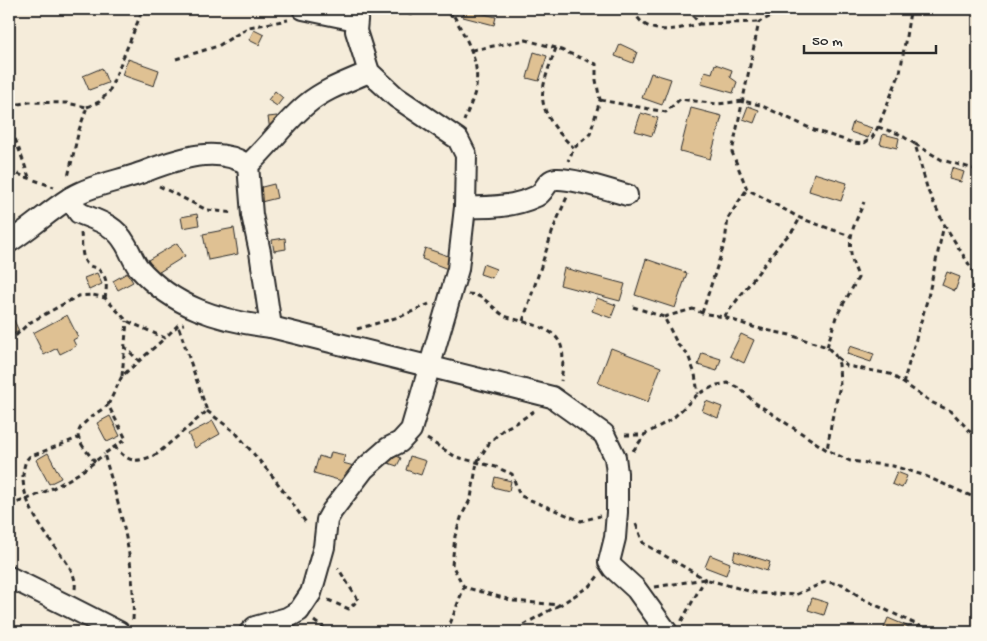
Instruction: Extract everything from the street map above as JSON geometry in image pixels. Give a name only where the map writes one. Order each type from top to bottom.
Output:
[{"type":"street","points":[[250,632],[255,627],[287,618],[299,611],[311,593],[324,547],[327,520],[332,511],[364,469],[388,448],[400,442],[411,430],[458,270],[465,207],[466,155],[458,139],[396,97],[369,72],[356,31],[357,14],[308,10]]},
{"type":"street","points":[[248,165],[264,151],[308,103],[323,93],[369,72]]},
{"type":"street","points":[[9,242],[90,188],[190,156],[216,155],[240,160],[248,165]]},
{"type":"street","points":[[248,165],[252,215],[260,252],[271,327]]},
{"type":"street","points":[[465,207],[484,208],[511,205],[536,197],[541,194],[551,181],[564,181],[627,195]]},
{"type":"street","points":[[71,200],[114,229],[121,236],[138,266],[167,294],[190,306],[216,316],[271,327],[552,398],[604,434],[615,456],[626,517],[614,542],[609,562],[673,629]]},
{"type":"street","points":[[9,577],[70,606],[126,628]]},
{"type":"path","points":[[9,106],[29,102],[86,107],[99,102],[109,92],[143,9]]},
{"type":"path","points":[[432,9],[454,16],[472,50],[477,70],[476,88],[458,139]]},
{"type":"path","points":[[454,16],[459,9]]},
{"type":"path","points":[[636,9],[636,15],[644,25],[671,31],[700,24],[759,22],[786,9]]},
{"type":"path","points":[[687,9],[700,24]]},
{"type":"path","points":[[600,100],[666,112],[680,99],[717,104],[743,100],[760,105],[814,130],[854,143],[863,144],[872,138],[878,127],[900,73],[910,12],[907,9]]},
{"type":"path","points":[[176,59],[218,46],[249,27],[281,22],[308,10]]},
{"type":"path","points":[[759,22],[732,152],[747,189],[800,218],[850,236]]},
{"type":"path","points":[[472,50],[526,40],[556,48],[596,64],[596,80],[600,100],[590,134],[574,148],[565,170],[554,227],[523,321]]},
{"type":"path","points":[[556,48],[543,91],[543,101],[546,113],[557,131],[574,148]]},
{"type":"path","points":[[86,107],[70,173],[71,200],[84,258],[87,264],[100,270],[104,275],[107,287],[105,298]]},
{"type":"path","points":[[9,122],[29,178]]},
{"type":"path","points":[[878,127],[899,134],[942,160],[978,170]]},
{"type":"path","points":[[915,144],[928,191],[944,224],[978,279]]},
{"type":"path","points":[[9,171],[29,178],[71,200]]},
{"type":"path","points":[[136,174],[207,210],[252,215]]},
{"type":"path","points":[[702,313],[725,242],[728,218],[747,189]]},
{"type":"path","points":[[827,346],[836,318],[858,278],[852,259],[850,236],[864,202]]},
{"type":"path","points":[[724,317],[780,244],[794,229],[800,218]]},
{"type":"path","points":[[903,384],[928,297],[944,224]]},
{"type":"path","points":[[167,294],[207,411],[236,433],[274,478],[324,547],[358,600],[349,609],[311,593]]},
{"type":"path","points":[[355,329],[402,316],[452,294],[474,294],[484,299],[505,316],[523,321],[556,335],[562,346],[561,380],[552,398],[521,420],[504,429],[490,442],[476,462],[471,498],[462,515],[455,536],[452,565],[464,587],[514,601],[560,605]]},
{"type":"path","points":[[9,342],[29,323],[78,296],[105,298],[127,322],[165,338]]},
{"type":"path","points":[[633,307],[664,317],[693,309],[756,328],[790,335],[827,346],[847,366],[890,374],[933,403],[951,411],[978,440]]},
{"type":"path","points":[[664,317],[678,345],[688,354],[695,374],[698,394]]},
{"type":"path","points":[[95,462],[78,438],[78,431],[82,425],[108,405],[122,376],[127,322]]},
{"type":"path","points":[[122,376],[178,325],[188,323]]},
{"type":"path","points":[[124,346],[139,361]]},
{"type":"path","points":[[827,450],[840,386],[839,364],[835,355]]},
{"type":"path","points":[[604,434],[644,435],[672,419],[698,394],[728,382],[741,389],[754,402],[827,450],[850,461],[893,466],[924,475],[971,496],[978,496],[976,488],[978,478]]},
{"type":"path","points":[[9,505],[41,495],[95,462],[114,446],[126,439],[108,405]]},
{"type":"path","points":[[114,446],[124,457],[130,460],[137,461],[148,458],[157,454],[207,411]]},
{"type":"path","points":[[411,430],[456,457],[506,470],[512,474],[521,496],[581,521],[626,517],[643,543],[705,579],[756,593],[795,594],[825,582],[842,584],[863,599],[929,632]]},
{"type":"path","points":[[70,606],[76,580],[46,534],[27,500],[23,480],[26,460],[29,457],[78,438]]},
{"type":"path","points":[[104,454],[124,527],[133,587],[126,628]]},
{"type":"path","points":[[518,632],[523,625],[560,605],[591,585],[609,562]]},
{"type":"path","points":[[636,589],[705,579]]},
{"type":"path","points":[[673,629],[705,579]]},
{"type":"path","points":[[447,632],[464,587]]},
{"type":"path","points":[[908,632],[912,622]]},
{"type":"building","points":[[391,9],[414,9],[412,16]]},
{"type":"building","points":[[465,9],[496,17],[494,25],[463,17]]},
{"type":"building","points":[[254,30],[264,35],[259,45],[249,40]]},
{"type":"building","points":[[620,44],[637,52],[633,63],[615,56]]},
{"type":"building","points":[[534,52],[547,56],[539,81],[527,78]]},
{"type":"building","points":[[128,59],[159,70],[154,86],[122,75]]},
{"type":"building","points":[[715,64],[732,70],[730,77],[737,82],[733,93],[701,84],[705,71],[712,73]]},
{"type":"building","points":[[102,68],[108,83],[89,90],[83,76]]},
{"type":"building","points":[[651,73],[671,79],[662,105],[642,98]]},
{"type":"building","points":[[275,91],[283,98],[277,106],[268,100]]},
{"type":"building","points":[[748,106],[759,110],[754,123],[743,119]]},
{"type":"building","points":[[691,108],[722,116],[710,159],[680,151]]},
{"type":"building","points":[[641,113],[658,118],[652,136],[635,131]]},
{"type":"building","points":[[277,116],[279,130],[270,131],[268,117]]},
{"type":"building","points":[[853,122],[872,128],[868,138],[850,132]]},
{"type":"building","points":[[883,134],[899,138],[897,148],[880,144]]},
{"type":"building","points":[[952,168],[964,172],[961,182],[949,179]]},
{"type":"building","points":[[814,173],[847,183],[841,201],[809,191]]},
{"type":"building","points":[[274,184],[277,198],[261,202],[258,188]]},
{"type":"building","points":[[197,214],[199,225],[183,228],[181,217]]},
{"type":"building","points":[[234,228],[238,254],[208,260],[203,234]]},
{"type":"building","points":[[285,238],[286,249],[274,251],[272,240]]},
{"type":"building","points":[[177,243],[185,256],[156,274],[148,260]]},
{"type":"building","points":[[425,248],[457,259],[453,271],[422,259]]},
{"type":"building","points":[[646,259],[687,273],[675,308],[635,295]]},
{"type":"building","points":[[483,264],[496,269],[492,278],[480,274]]},
{"type":"building","points":[[564,268],[625,284],[620,301],[560,285]]},
{"type":"building","points":[[947,272],[960,277],[955,291],[942,285]]},
{"type":"building","points":[[97,273],[102,284],[89,290],[84,278]]},
{"type":"building","points":[[127,273],[133,282],[118,290],[113,281]]},
{"type":"building","points":[[597,298],[616,305],[611,318],[592,311]]},
{"type":"building","points":[[9,313],[19,331],[9,336]]},
{"type":"building","points":[[67,315],[78,337],[73,340],[76,346],[60,354],[57,348],[44,355],[33,333]]},
{"type":"building","points":[[741,334],[754,340],[744,363],[730,356]]},
{"type":"building","points":[[850,346],[874,354],[871,362],[847,354]]},
{"type":"building","points":[[611,348],[661,367],[648,402],[598,383]]},
{"type":"building","points":[[702,353],[721,359],[717,371],[698,365]]},
{"type":"building","points":[[706,401],[722,407],[718,418],[702,411]]},
{"type":"building","points":[[110,416],[120,436],[107,442],[97,423]]},
{"type":"building","points":[[213,421],[220,434],[195,448],[188,434]]},
{"type":"building","points":[[331,452],[345,455],[343,463],[354,466],[349,483],[314,473],[319,456],[329,459]]},
{"type":"building","points":[[48,453],[61,478],[49,484],[36,460]]},
{"type":"building","points":[[392,454],[401,458],[397,466],[388,463]]},
{"type":"building","points":[[410,456],[426,461],[421,475],[406,470]]},
{"type":"building","points":[[897,472],[907,476],[902,488],[892,484]]},
{"type":"building","points":[[495,477],[511,481],[509,491],[493,487]]},
{"type":"building","points":[[735,551],[770,562],[767,571],[733,560]]},
{"type":"building","points":[[710,555],[730,563],[726,575],[705,567]]},
{"type":"building","points":[[812,598],[828,603],[824,615],[808,610]]},
{"type":"building","points":[[888,618],[907,626],[904,632],[895,632],[884,628]]},
{"type":"building","points":[[951,626],[971,631],[971,632],[950,632]]}]
